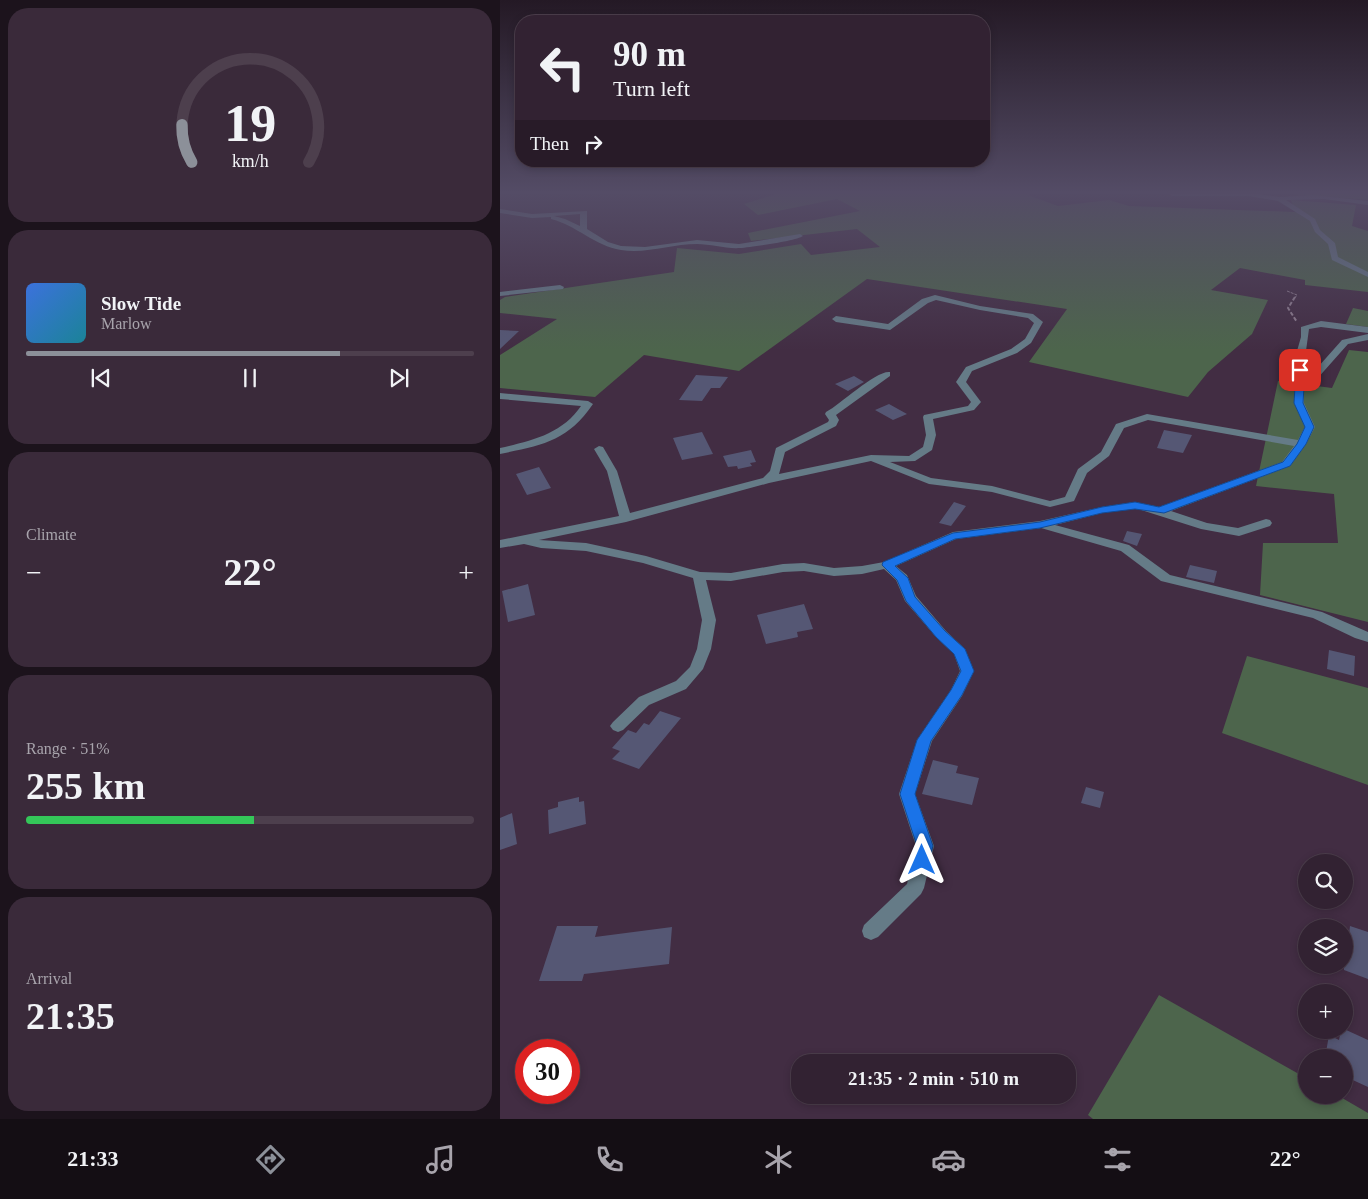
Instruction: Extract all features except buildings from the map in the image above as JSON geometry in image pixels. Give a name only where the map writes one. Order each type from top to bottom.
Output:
[{"type":"street","points":[[614,246],[646,249],[666,246]]},
{"type":"street","points":[[1333,246],[1335,258],[1339,262],[1368,275]]},
{"type":"street","points":[[500,294],[560,287]]},
{"type":"street","points":[[500,544],[626,518],[767,480],[871,458],[911,459],[928,448],[930,435],[928,417],[971,408],[976,402],[961,382],[969,369],[1014,351],[1028,341],[1039,322],[1030,316],[980,308],[935,297],[918,306],[890,327],[836,319]]},
{"type":"street","points":[[1160,511],[1286,464],[1301,444],[1310,427],[1299,403],[1301,383],[1300,358],[1305,337],[1305,327],[1321,324],[1368,330]]},
{"type":"street","points":[[1301,383],[1312,378],[1345,342],[1368,336]]},
{"type":"street","points":[[767,480],[775,472],[780,450],[832,424],[834,420],[830,414],[843,407],[872,382],[887,374]]},
{"type":"street","points":[[500,396],[588,404],[577,420],[562,430],[537,443],[500,451]]},
{"type":"street","points":[[871,458],[929,481],[992,489],[1050,504],[1070,499],[1082,471],[1105,454],[1120,426],[1146,417],[1301,444]]},
{"type":"street","points":[[599,449],[612,471],[626,518]]},
{"type":"street","points":[[524,540],[541,544],[595,548],[646,560],[698,576],[731,577],[783,568],[804,568],[834,572],[862,570],[887,565],[953,536],[1040,525],[1102,510],[1135,505],[1205,526],[1239,532],[1266,523]]},
{"type":"street","points":[[1040,525],[1125,548],[1166,578],[1317,615],[1360,636],[1368,637]]},
{"type":"street","points":[[871,931],[915,888],[925,846],[907,794],[924,740],[957,692],[967,671],[960,652],[941,634],[910,598],[902,578],[887,565]]},
{"type":"street","points":[[618,726],[644,701],[682,685],[696,669],[704,649],[709,620],[698,576]]},
{"type":"path","points":[[1287,291],[1297,296],[1288,308],[1296,322],[1305,327]]},
{"type":"green space","points":[[787,246],[803,246],[811,255],[880,247],[1368,246],[1368,292],[1305,285],[1305,280],[1240,268],[1211,290],[1268,300],[1252,334],[1208,372],[1188,397],[1029,362],[1067,309],[867,279],[739,371],[644,355],[595,397],[500,388],[500,355],[557,319],[500,313],[500,300],[505,297],[674,272],[677,248],[739,254]]},
{"type":"green space","points":[[1353,308],[1368,311],[1368,327],[1346,324]]},
{"type":"green space","points":[[1349,350],[1368,352],[1368,622],[1260,595],[1263,543],[1338,543],[1334,494],[1256,486],[1278,381],[1332,388]]},
{"type":"green space","points":[[1247,656],[1368,688],[1368,785],[1222,733]]},
{"type":"green space","points":[[1159,995],[1298,1073],[1298,1104],[1352,1104],[1368,1113],[1368,1119],[1093,1119],[1088,1115]]},
{"type":"route","points":[[922,860],[925,846],[907,794],[924,740],[957,692],[967,671],[960,652],[941,634],[910,598],[902,578],[887,565],[930,548],[953,536],[1040,525],[1102,510],[1135,505],[1160,511],[1286,464],[1301,444],[1310,427],[1299,403],[1300,370]]}]
